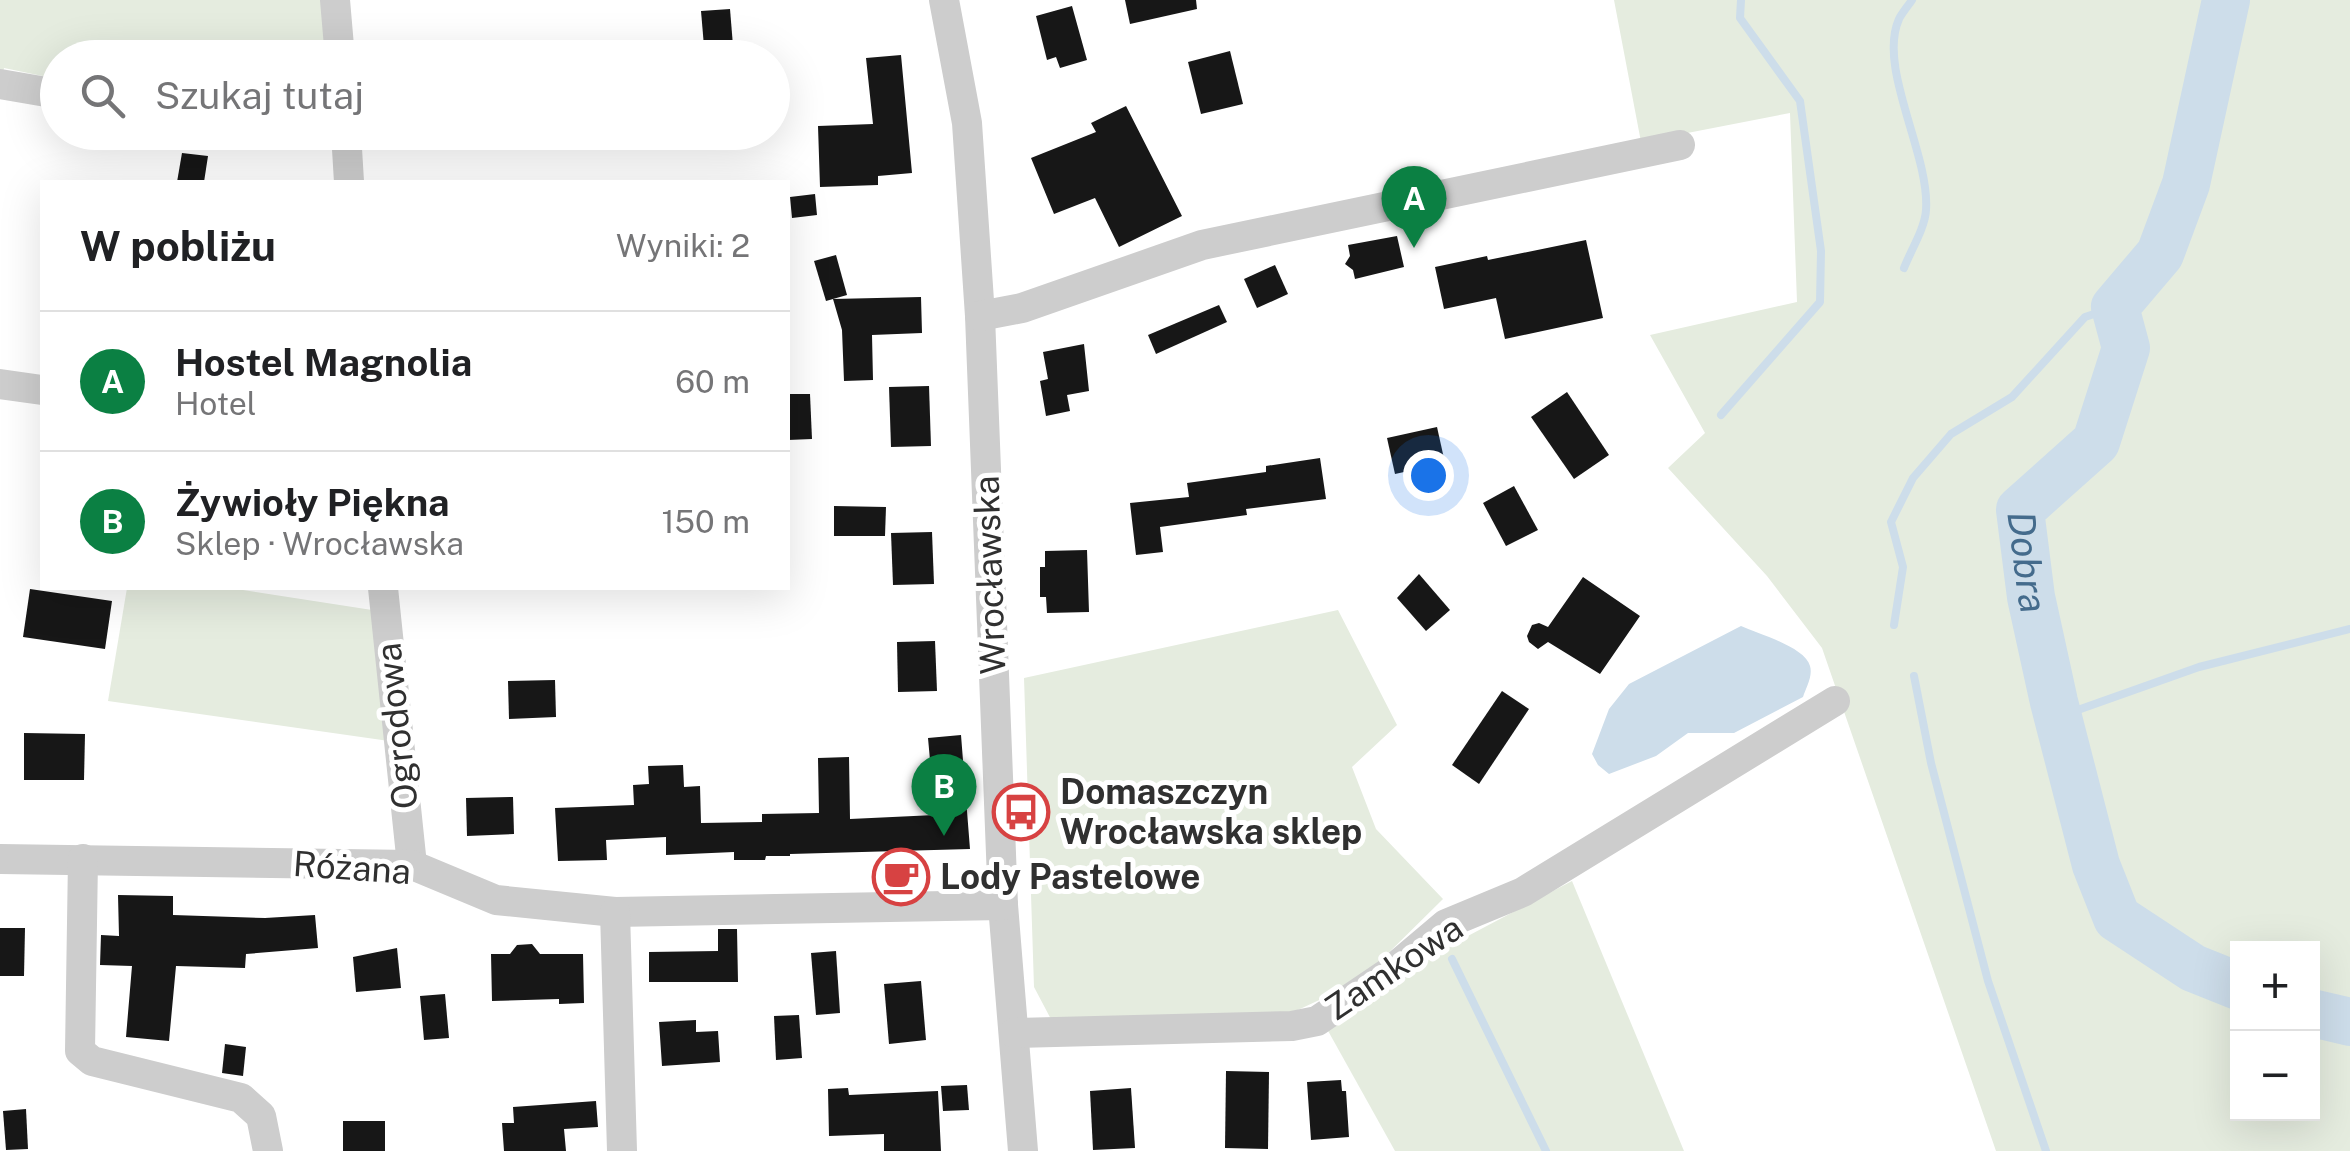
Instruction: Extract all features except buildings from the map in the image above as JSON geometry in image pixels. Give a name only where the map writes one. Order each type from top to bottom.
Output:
[{"type":"street","points":[[336,0],[339,40]]},
{"type":"street","name":"Wrocławska","points":[[944,0],[967,122],[980,316],[1003,904],[1024,1151]]},
{"type":"street","points":[[0,84],[40,91]]},
{"type":"street","points":[[980,316],[1022,308],[1202,244],[1680,144]]},
{"type":"street","points":[[342,150],[349,180]]},
{"type":"street","points":[[0,384],[40,390]]},
{"type":"street","name":"Ogrodowa","points":[[383,590],[412,865]]},
{"type":"street","name":"Zamkowa","points":[[1014,1032],[1292,1026],[1318,1021],[1388,973],[1446,924],[1523,892],[1835,702]]},
{"type":"street","name":"Różana","points":[[0,859],[412,865],[496,900],[615,912],[1003,904]]},
{"type":"street","points":[[83,859],[80,1051],[92,1061],[240,1098],[260,1116],[268,1151]]},
{"type":"street","points":[[615,912],[622,1151]]},
{"type":"shaded area","points":[[0,0],[322,0],[325,40],[40,40],[40,75],[4,68],[0,97]]},
{"type":"shaded area","points":[[1614,0],[2350,0],[2350,1015],[2320,1007],[2320,941],[2230,941],[2230,973],[2152,925],[2115,893],[2082,789],[2067,794],[2089,876],[2110,919],[2151,951],[2230,990],[2230,1121],[2320,1121],[2320,1023],[2350,1030],[2350,1151],[1996,1151],[1822,648],[1767,576],[1668,468],[1705,433],[1650,335],[1797,302],[1790,113],[1641,142]]},
{"type":"shaded area","points":[[127,590],[243,590],[372,610],[389,741],[108,701]]},
{"type":"shaded area","points":[[1338,610],[1397,725],[1352,767],[1376,829],[1443,899],[1360,981],[1285,1016],[1053,1023],[1034,987],[1024,678]]},
{"type":"shaded area","points":[[1572,881],[1684,1151],[1395,1151],[1327,1029],[1447,947]]},
{"type":"water","points":[[1741,626],[1791,647],[1806,659],[1811,674],[1803,697],[1734,733],[1688,733],[1656,756],[1609,774],[1598,765],[1592,754],[1609,709],[1629,684]]},
{"type":"waterway","points":[[1721,415],[1820,302],[1821,251],[1800,101],[1740,18],[1741,0]]},
{"type":"waterway","points":[[1904,268],[1926,210],[1920,163],[1894,62],[1899,19],[1912,0]]},
{"type":"waterway","name":"Dobra","points":[[2226,0],[2186,184],[2160,254],[2115,307],[2126,348],[2096,442],[2020,510],[2031,597],[2054,702],[2096,865],[2117,918],[2193,968],[2230,983]]},
{"type":"waterway","points":[[1894,625],[1903,567],[1891,522],[1913,478],[1951,434],[2012,397],[2085,317],[2115,307]]},
{"type":"waterway","points":[[2058,717],[2199,667],[2350,629]]},
{"type":"waterway","points":[[1914,676],[1931,763],[1988,981],[2046,1151]]},
{"type":"waterway","points":[[1452,959],[1546,1151]]},
{"type":"waterway","name":"Dobra","points":[[2320,1015],[2350,1022]]},
{"type":"place","name":"Hostel Magnolia","points":[[1414,248]]},
{"type":"place","name":"Domaszczyn Wrocławska sklep","points":[[1021,812]]},
{"type":"place","name":"Żywioły Piękna","points":[[944,836]]},
{"type":"place","name":"Lody Pastelowe","points":[[901,877]]}]
